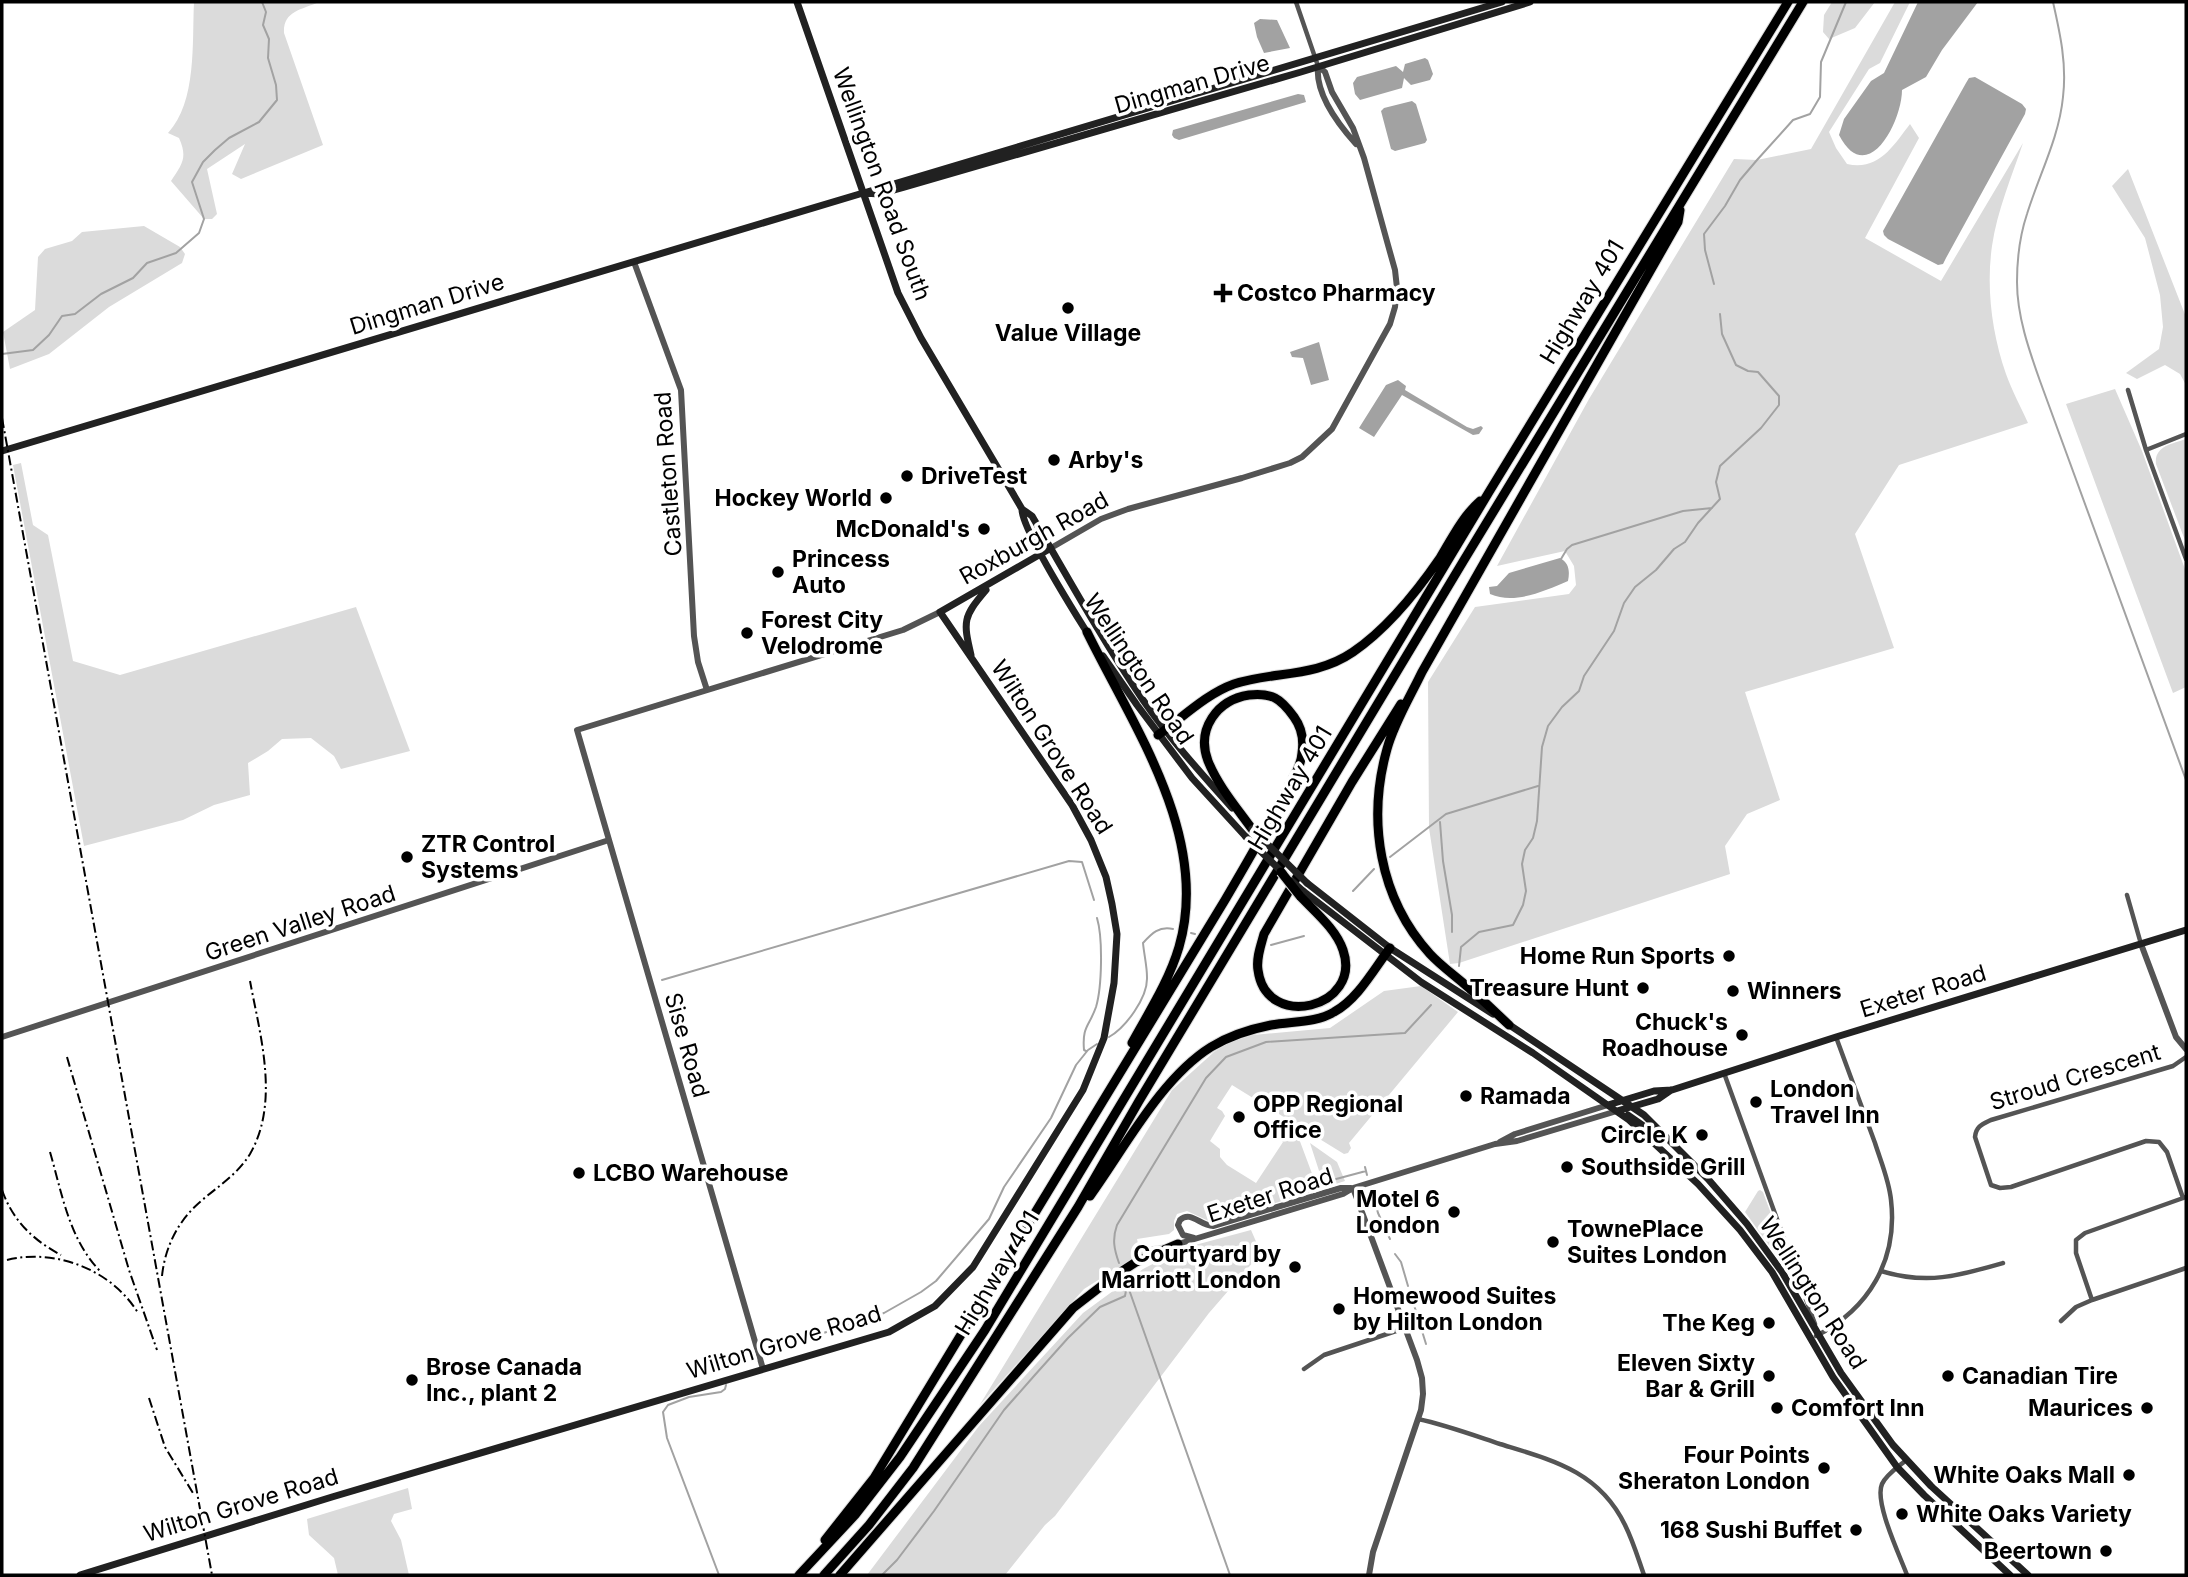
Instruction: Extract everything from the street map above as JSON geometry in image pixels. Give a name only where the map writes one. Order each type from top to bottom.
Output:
[{"type":"highway","name":"Highway 401","points":[[799,1575],[855,1515],[900,1457],[985,1330],[1489,492],[1788,2]]},
{"type":"highway","name":"Highway 401","points":[[824,1575],[869,1525],[913,1468],[1078,1207],[1457,572],[1803,2]]},
{"type":"highway","points":[[1281,872],[1304,890],[1343,950],[1345,962],[1340,985],[1318,1004],[1287,1006],[1273,998],[1264,988],[1258,971],[1258,953],[1265,934],[1352,782],[1422,671],[1678,222],[1681,206]]},
{"type":"highway","points":[[1162,732],[1232,685],[1299,674],[1325,666],[1368,641],[1406,603],[1472,508],[1489,492]]},
{"type":"highway","points":[[1087,632],[1162,784],[1175,818],[1186,890],[1179,946],[1166,981],[1120,1066],[1113,1085]]},
{"type":"highway","points":[[1422,671],[1387,746],[1378,786],[1376,812],[1382,864],[1393,896],[1408,926],[1430,954],[1509,1024]]},
{"type":"highway","points":[[820,1553],[824,1540],[881,1467],[1264,834],[1295,774],[1302,757],[1303,740],[1298,723],[1287,707],[1275,698],[1259,694],[1236,697],[1223,705],[1209,722],[1204,744],[1215,775],[1249,833]]},
{"type":"highway","points":[[1078,1207],[1090,1196],[1142,1119],[1174,1078],[1210,1048],[1253,1029],[1315,1019],[1333,1013],[1349,1002],[1388,952]]},
{"type":"highway","points":[[840,1575],[1073,1308],[1136,1262],[1178,1244]]},
{"type":"main road","name":"Wellington Road South","points":[[797,2],[898,293],[921,338],[1022,509],[1032,516],[1162,732],[1188,759],[1281,872]]},
{"type":"main road","name":"Dingman Drive","points":[[2,451],[863,193],[880,194],[905,187],[1316,62],[1502,2]]},
{"type":"main road","name":"Dingman Drive","points":[[1316,62],[1530,2]]},
{"type":"main road","name":"Wellington Road","points":[[1022,509],[1023,520],[1087,632],[1162,732]]},
{"type":"main road","name":"Roxburgh Road","points":[[940,612],[1051,548]]},
{"type":"main road","points":[[972,659],[965,621],[970,609],[991,584]]},
{"type":"main road","name":"Wilton Grove Road","points":[[80,1575],[332,1497],[889,1332],[935,1306],[972,1267],[1083,1090],[1104,1038],[1114,983],[1117,934],[1106,877],[1082,821],[940,612]]},
{"type":"main road","name":"Wellington Road South","points":[[1249,833],[1304,890]]},
{"type":"main road","name":"Wellington Road","points":[[1304,890],[1388,952],[1509,1024],[1644,1115],[1682,1152],[1747,1224],[1782,1272],[1841,1373],[1905,1461],[2028,1575]]},
{"type":"main road","name":"Exeter Road","points":[[1618,1111],[1658,1099],[1672,1090],[1836,1037],[2186,930]]},
{"type":"main road","name":"Wellington Road","points":[[1388,952],[1421,982],[1618,1111],[1698,1184],[1736,1225],[1772,1272],[1858,1414],[1897,1467],[2010,1575]]},
{"type":"main road","name":"Exeter Road","points":[[1608,1105],[1654,1091],[1672,1090]]},
{"type":"main road","points":[[1618,1111],[1682,1152]]},
{"type":"street","points":[[1296,2],[1316,62]]},
{"type":"street","name":"Roxburgh Road","points":[[1051,548],[1101,519],[1290,463],[1311,451],[1332,429],[1390,324],[1396,298],[1395,270],[1364,158],[1358,145],[1345,132],[1329,106],[1317,75],[1316,62]]},
{"type":"street","name":"Castleton Road","points":[[634,262],[681,390],[696,649],[707,690]]},
{"type":"street","points":[[2128,390],[2146,450],[2186,559]]},
{"type":"street","points":[[2146,450],[2186,434]]},
{"type":"street","name":"Roxburgh Road","points":[[577,730],[903,630],[940,612]]},
{"type":"street","name":"Sise Road","points":[[577,730],[763,1369]]},
{"type":"street","name":"Green Valley Road","points":[[2,1037],[609,840]]},
{"type":"street","points":[[2127,895],[2141,944],[2175,1037],[2186,1049]]},
{"type":"street","points":[[1811,1339],[1833,1328],[1850,1315],[1870,1292],[1881,1271],[1890,1243],[1891,1199],[1879,1156],[1836,1037]]},
{"type":"street","name":"Stroud Crescent","points":[[2185,1198],[2160,1142],[2146,1140],[2011,1188],[2000,1188],[1991,1185],[1975,1137],[1979,1126],[1991,1120],[2173,1066],[2186,1057]]},
{"type":"street","points":[[1724,1073],[1819,1334]]},
{"type":"street","name":"Exeter Road","points":[[1178,1244],[1343,1194],[1353,1188],[1495,1144],[1515,1134],[1608,1105]]},
{"type":"street","name":"Exeter Road","points":[[1495,1144],[1517,1141],[1618,1111]]},
{"type":"street","name":"Exeter Road","points":[[1198,1238],[1188,1238],[1179,1230],[1180,1220],[1184,1216],[1213,1226],[1341,1188],[1353,1188]]},
{"type":"street","points":[[1353,1188],[1422,1378],[1423,1394],[1418,1419],[1373,1552],[1369,1575]]},
{"type":"street","points":[[2092,1300],[2076,1253],[2076,1240],[2085,1233],[2185,1198]]},
{"type":"street","points":[[1881,1271],[1903,1278],[1941,1279],[2003,1263]]},
{"type":"street","points":[[2061,1321],[2076,1307],[2092,1300],[2186,1268]]},
{"type":"street","points":[[1304,1369],[1324,1355],[1405,1328]]},
{"type":"street","points":[[1418,1419],[1561,1463],[1586,1477],[1607,1496],[1621,1517],[1644,1575]]},
{"type":"street","points":[[1905,1461],[1881,1486],[1880,1501],[1907,1575]]},
{"type":"shaded area","points":[[194,2],[319,2],[290,16],[284,26],[284,33],[323,145],[241,179],[232,174],[245,144],[207,169],[217,214],[212,219],[204,219],[171,181],[181,165],[183,151],[179,138],[168,133],[184,105],[188,88],[193,53]]},
{"type":"shaded area","points":[[1832,2],[1875,2],[1855,28],[1829,39],[1823,32],[1824,15]]},
{"type":"shaded area","points":[[1895,2],[1910,2],[1880,63],[1869,69],[1829,132],[1847,164],[1858,165],[1868,164],[1884,155],[1910,124],[1919,138],[1865,238],[1941,281],[2023,143],[1997,220],[1990,278],[1994,327],[2001,359],[2028,423],[1899,465],[1855,534],[1894,648],[1745,692],[1780,800],[1747,814],[1725,846],[1730,874],[1450,964],[1429,828],[1428,682],[1475,607],[1569,594],[1576,585],[1574,566],[1565,551],[1497,566],[1589,399],[1734,159],[1757,160],[1811,149]]},
{"type":"shaded area","points":[[1918,2],[1978,2],[1942,50],[1926,77],[1902,90],[1896,118],[1881,145],[1871,153],[1861,155],[1850,150],[1839,135],[1844,119],[1871,81],[1884,73]]},
{"type":"shaded area","points":[[1260,19],[1277,20],[1290,48],[1264,53],[1254,23]]},
{"type":"shaded area","points":[[1425,58],[1433,74],[1430,80],[1411,85],[1404,78],[1402,88],[1360,100],[1355,94],[1353,83],[1357,77],[1396,66],[1403,72],[1405,64]]},
{"type":"shaded area","points":[[1975,77],[2022,104],[2026,109],[1943,264],[1938,265],[1888,239],[1883,231],[1966,83],[1969,78]]},
{"type":"shaded area","points":[[1298,94],[1304,95],[1306,102],[1179,140],[1172,135],[1173,130]]},
{"type":"shaded area","points":[[1412,101],[1416,104],[1427,140],[1425,143],[1395,151],[1391,149],[1381,111]]},
{"type":"shaded area","points":[[2128,169],[2186,317],[2186,385],[2180,374],[2165,365],[2137,379],[2126,373],[2159,349],[2163,327],[2160,295],[2145,238],[2112,186]]},
{"type":"shaded area","points":[[144,226],[180,247],[185,254],[182,263],[109,307],[49,354],[10,369],[3,332],[35,310],[38,257],[45,249],[72,241],[82,232]]},
{"type":"shaded area","points":[[1319,342],[1329,380],[1311,385],[1303,358],[1292,357],[1290,352]]},
{"type":"shaded area","points":[[1398,380],[1406,386],[1405,390],[1467,427],[1483,428],[1479,434],[1473,435],[1402,395],[1374,437],[1359,428],[1386,385]]},
{"type":"shaded area","points":[[2115,389],[2142,451],[2186,572],[2186,687],[2173,693],[2066,404]]},
{"type":"shaded area","points":[[2186,439],[2186,543],[2156,458],[2161,449]]},
{"type":"shaded area","points":[[21,463],[33,525],[48,535],[73,661],[120,675],[356,607],[410,751],[341,769],[334,756],[311,738],[282,739],[248,763],[250,795],[214,805],[183,820],[84,846],[13,465]]},
{"type":"shaded area","points":[[1560,558],[1568,568],[1568,581],[1519,597],[1490,594],[1489,587],[1497,586],[1509,573]]},
{"type":"shaded area","points":[[1421,986],[1458,1012],[1349,1143],[1351,1148],[1348,1153],[1344,1154],[1232,1085],[1217,1108],[1225,1116],[1210,1141],[1220,1149],[1220,1157],[1227,1165],[1256,1183],[1283,1142],[1275,1136],[1283,1127],[1298,1136],[1314,1179],[1321,1177],[1310,1143],[1337,1162],[1345,1181],[1213,1223],[1187,1211],[1177,1214],[1174,1230],[1169,1234],[1137,1239],[1139,1248],[1167,1244],[1133,1258],[1084,1289],[979,1406],[1172,1090],[1214,1052],[1230,1042],[1253,1035],[1330,1028],[1384,991]]},
{"type":"shaded area","points":[[1760,1190],[1763,1192],[1797,1284],[1745,1212]]},
{"type":"shaded area","points":[[1251,1230],[1261,1253],[1209,1313],[1055,1516],[1005,1575],[867,1575],[979,1426],[1083,1313],[1143,1269],[1184,1248]]},
{"type":"shaded area","points":[[408,1488],[412,1509],[394,1514],[391,1521],[401,1540],[409,1575],[338,1575],[334,1558],[309,1535],[307,1519]]},
{"type":"waterway","points":[[2,354],[33,350],[49,335],[62,316],[75,314],[101,294],[133,278],[147,263],[176,253],[199,233],[204,219],[192,182],[203,162],[229,138],[259,122],[277,100],[276,85],[268,58],[269,39],[263,25],[266,12],[262,2]]},
{"type":"waterway","points":[[1714,284],[1705,250],[1704,234],[1740,180],[1757,160],[1793,120],[1810,114],[1820,97],[1821,62],[1846,2]]},
{"type":"waterway","points":[[2053,2],[2063,61],[2063,97],[2053,142],[2022,230],[2017,274],[2021,320],[2040,381],[2186,780]]},
{"type":"waterway","points":[[1459,966],[1461,947],[1479,932],[1513,925],[1523,905],[1526,891],[1522,864],[1537,821],[1542,747],[1548,726],[1562,707],[1579,691],[1584,676],[1614,631],[1624,603],[1635,587],[1656,570],[1674,549],[1685,542],[1720,499],[1716,482],[1720,466],[1761,428],[1779,405],[1779,396],[1758,372],[1736,365],[1722,334],[1720,314]]},
{"type":"waterway","points":[[1561,559],[1572,545],[1683,511],[1712,508]]},
{"type":"waterway","points":[[1390,857],[1446,814],[1538,786]]},
{"type":"waterway","points":[[1440,822],[1452,932]]},
{"type":"waterway","points":[[662,980],[1069,861],[1082,862],[1094,900]]},
{"type":"waterway","points":[[1353,891],[1374,869]]},
{"type":"waterway","points":[[1086,1051],[1085,1031],[1096,1007],[1101,975],[1097,918]]},
{"type":"waterway","points":[[1109,1037],[1128,1020],[1144,994],[1147,977],[1143,943],[1156,931],[1173,929]]},
{"type":"waterway","points":[[1191,933],[1195,934]]},
{"type":"waterway","points":[[1271,945],[1304,936]]},
{"type":"waterway","points":[[1119,1263],[1114,1244],[1117,1225],[1206,1078],[1226,1057],[1266,1042],[1405,1033],[1431,1005]]},
{"type":"waterway","points":[[775,1349],[884,1313],[936,1281],[989,1219],[1004,1187],[1051,1118],[1076,1065],[1088,1050],[1097,1044]]},
{"type":"waterway","points":[[1365,1167],[1367,1175]]},
{"type":"waterway","points":[[1280,1194],[1366,1171]]},
{"type":"waterway","points":[[1371,1188],[1378,1213],[1390,1239]]},
{"type":"waterway","points":[[1395,1254],[1401,1262],[1408,1286]]},
{"type":"waterway","points":[[1126,1281],[1230,1575]]},
{"type":"waterway","points":[[882,1575],[897,1560],[934,1511],[1004,1410],[1068,1338],[1100,1307],[1125,1296],[1127,1285]]},
{"type":"waterway","points":[[1414,1305],[1426,1344]]},
{"type":"waterway","points":[[721,1371],[724,1365],[750,1357]]},
{"type":"waterway","points":[[719,1575],[667,1438],[663,1412],[668,1405],[689,1397],[721,1392],[726,1385]]},
{"type":"railway","points":[[2,418],[212,1575]]},
{"type":"railway","points":[[162,1276],[170,1245],[179,1226],[192,1209],[239,1168],[250,1154],[259,1134],[264,1113],[265,1068],[250,981]]},
{"type":"railway","points":[[67,1057],[129,1270],[157,1350]]},
{"type":"railway","points":[[50,1152],[74,1231],[81,1246],[101,1272]]},
{"type":"railway","points":[[2,1190],[12,1211],[25,1228],[61,1255]]},
{"type":"railway","points":[[7,1260],[44,1257],[81,1266],[113,1285],[138,1313]]},
{"type":"railway","points":[[149,1398],[165,1447],[193,1493]]},
{"type":"place","name":"Costco Pharmacy","points":[[1223,293]]},
{"type":"place","name":"Value Village","points":[[1068,308]]},
{"type":"place","name":"Arby's","points":[[1054,460]]},
{"type":"place","name":"DriveTest","points":[[907,476]]},
{"type":"place","name":"Hockey World","points":[[886,498]]},
{"type":"place","name":"McDonald's","points":[[984,529]]},
{"type":"place","name":"Princess Auto","points":[[778,572]]},
{"type":"place","name":"Forest City Velodrome","points":[[747,633]]},
{"type":"place","name":"ZTR Control Systems","points":[[407,857]]},
{"type":"place","name":"Home Run Sports","points":[[1729,956]]},
{"type":"place","name":"Treasure Hunt","points":[[1643,988]]},
{"type":"place","name":"Winners","points":[[1733,991]]},
{"type":"place","name":"Chuck's Roadhouse","points":[[1742,1035]]},
{"type":"place","name":"Ramada","points":[[1466,1096]]},
{"type":"place","name":"London Travel Inn","points":[[1756,1102]]},
{"type":"place","name":"OPP Regional Office","points":[[1239,1117]]},
{"type":"place","name":"Circle K","points":[[1702,1135]]},
{"type":"place","name":"Southside Grill","points":[[1567,1167]]},
{"type":"place","name":"LCBO Warehouse","points":[[579,1173]]},
{"type":"place","name":"Motel 6 London","points":[[1454,1212]]},
{"type":"place","name":"TownePlace Suites London","points":[[1553,1242]]},
{"type":"place","name":"Courtyard by Marriott London","points":[[1295,1267]]},
{"type":"place","name":"Homewood Suites by Hilton London","points":[[1339,1309]]},
{"type":"place","name":"The Keg","points":[[1769,1323]]},
{"type":"place","name":"Eleven Sixty Bar & Grill","points":[[1769,1376]]},
{"type":"place","name":"Canadian Tire","points":[[1948,1376]]},
{"type":"place","name":"Brose Canada Inc., plant 2","points":[[412,1380]]},
{"type":"place","name":"Comfort Inn","points":[[1777,1408]]},
{"type":"place","name":"Maurices","points":[[2147,1408]]},
{"type":"place","name":"Four Points Sheraton London","points":[[1824,1468]]},
{"type":"place","name":"White Oaks Mall","points":[[2129,1475]]},
{"type":"place","name":"White Oaks Variety","points":[[1902,1514]]},
{"type":"place","name":"168 Sushi Buffet","points":[[1856,1530]]},
{"type":"place","name":"Beertown","points":[[2106,1551]]}]
